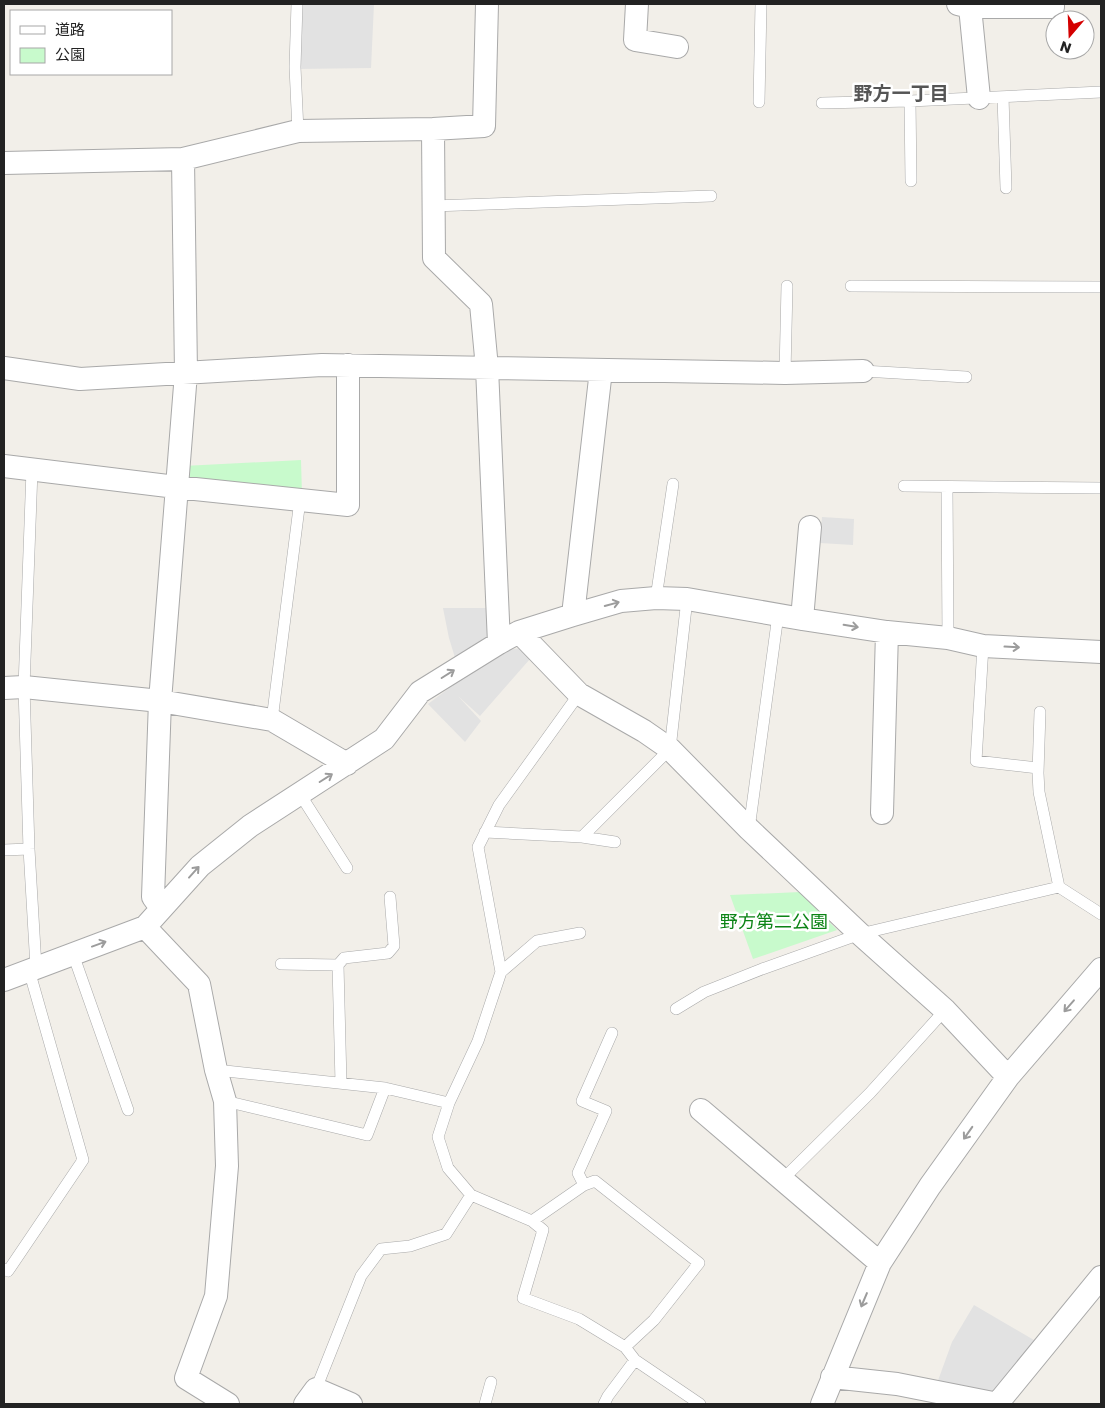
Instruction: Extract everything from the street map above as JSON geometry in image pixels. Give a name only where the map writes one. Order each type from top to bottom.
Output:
[{"type":"street","points":[[4,163],[183,158],[298,131],[433,129],[484,126],[487,4]]},
{"type":"street","points":[[637,4],[636,40],[677,47]]},
{"type":"street","points":[[979,98],[963,5],[1053,7],[1053,4]]},
{"type":"street","points":[[433,129],[434,258],[481,304],[487,368],[499,643]]},
{"type":"street","points":[[161,908],[153,897],[160,701],[186,373],[183,158]]},
{"type":"street","points":[[4,368],[80,379],[322,365],[786,373],[862,371]]},
{"type":"street","points":[[4,466],[176,488],[348,505],[348,365]]},
{"type":"street","points":[[573,615],[601,370]]},
{"type":"street","points":[[802,619],[810,527]]},
{"type":"street","points":[[4,980],[145,927],[200,866],[250,826],[384,739],[420,692],[519,632],[573,615],[621,601],[656,598],[687,599],[887,632],[948,638],[983,646],[1101,652]]},
{"type":"street","points":[[519,632],[579,694],[644,731],[670,749],[749,829],[860,934],[945,1010],[1008,1077]]},
{"type":"street","points":[[882,813],[887,632]]},
{"type":"street","points":[[14,687],[160,701],[272,720],[347,764]]},
{"type":"street","points":[[145,927],[199,984],[216,1070],[225,1102],[227,1166],[216,1296],[186,1378],[228,1404]]},
{"type":"street","points":[[822,1404],[880,1263],[930,1186],[1008,1077],[1101,970]]},
{"type":"street","points":[[701,1110],[880,1263]]},
{"type":"street","points":[[832,1377],[898,1384],[998,1404],[1101,1277]]},
{"type":"street","points":[[310,1397],[352,1404]]},
{"type":"lane","points":[[297,4],[295,67],[298,131]]},
{"type":"lane","points":[[759,102],[761,4]]},
{"type":"lane","points":[[822,103],[1101,92]]},
{"type":"lane","points":[[1003,96],[1006,188]]},
{"type":"lane","points":[[910,101],[911,181]]},
{"type":"lane","points":[[433,206],[711,196]]},
{"type":"lane","points":[[786,373],[787,286]]},
{"type":"lane","points":[[851,286],[1101,287]]},
{"type":"lane","points":[[862,371],[966,377]]},
{"type":"lane","points":[[4,1269],[8,1271],[83,1160],[32,969],[29,849],[14,687],[32,470]]},
{"type":"lane","points":[[656,598],[673,484]]},
{"type":"lane","points":[[904,486],[1101,488]]},
{"type":"lane","points":[[947,487],[948,638]]},
{"type":"lane","points":[[272,720],[300,500]]},
{"type":"lane","points":[[582,837],[670,749],[687,599]]},
{"type":"lane","points":[[749,829],[778,615]]},
{"type":"lane","points":[[983,646],[976,760],[1038,768]]},
{"type":"lane","points":[[579,694],[499,805],[478,847],[501,972],[478,1042],[449,1103],[438,1137],[448,1168],[471,1196],[532,1221],[543,1230],[523,1298],[579,1319],[625,1347],[635,1360],[700,1404]]},
{"type":"lane","points":[[1040,712],[1039,792],[1059,887],[1101,914]]},
{"type":"lane","points":[[300,794],[347,868]]},
{"type":"lane","points":[[485,832],[582,837],[615,842]]},
{"type":"lane","points":[[4,850],[29,849]]},
{"type":"lane","points":[[676,1009],[704,992],[860,934],[1059,887]]},
{"type":"lane","points":[[341,1083],[338,965],[344,958],[388,953],[394,946],[390,897]]},
{"type":"lane","points":[[501,972],[537,942],[580,933]]},
{"type":"lane","points":[[74,954],[128,1110]]},
{"type":"lane","points":[[281,964],[338,965]]},
{"type":"lane","points":[[782,1180],[870,1093],[945,1010]]},
{"type":"lane","points":[[584,1185],[578,1174],[606,1111],[582,1101],[612,1033]]},
{"type":"lane","points":[[216,1070],[385,1088],[449,1103]]},
{"type":"lane","points":[[225,1102],[367,1135],[385,1088]]},
{"type":"lane","points":[[532,1221],[584,1185],[595,1181],[699,1263],[654,1320],[625,1347]]},
{"type":"lane","points":[[310,1397],[361,1276],[381,1249],[410,1246],[446,1234],[471,1196]]},
{"type":"lane","points":[[604,1404],[635,1360]]},
{"type":"lane","points":[[486,1404],[491,1382]]},
{"type":"green space","points":[[301,460],[302,495],[181,484],[183,466]]},
{"type":"green space","name":"野方第二公園","points":[[800,892],[837,930],[753,959],[730,895]]},
{"type":"shaded area","points":[[302,4],[374,4],[371,68],[297,69]]},
{"type":"shaded area","points":[[822,517],[854,519],[853,545],[820,543]]},
{"type":"shaded area","points":[[443,608],[488,608],[491,638],[456,661]]},
{"type":"shaded area","points":[[520,648],[530,659],[480,716],[458,696],[481,721],[465,742],[428,704],[497,652]]},
{"type":"shaded area","points":[[974,1305],[1039,1343],[995,1398],[936,1386],[952,1342]]},
{"type":"district","name":"野方一丁目","points":[[901,93]]}]
